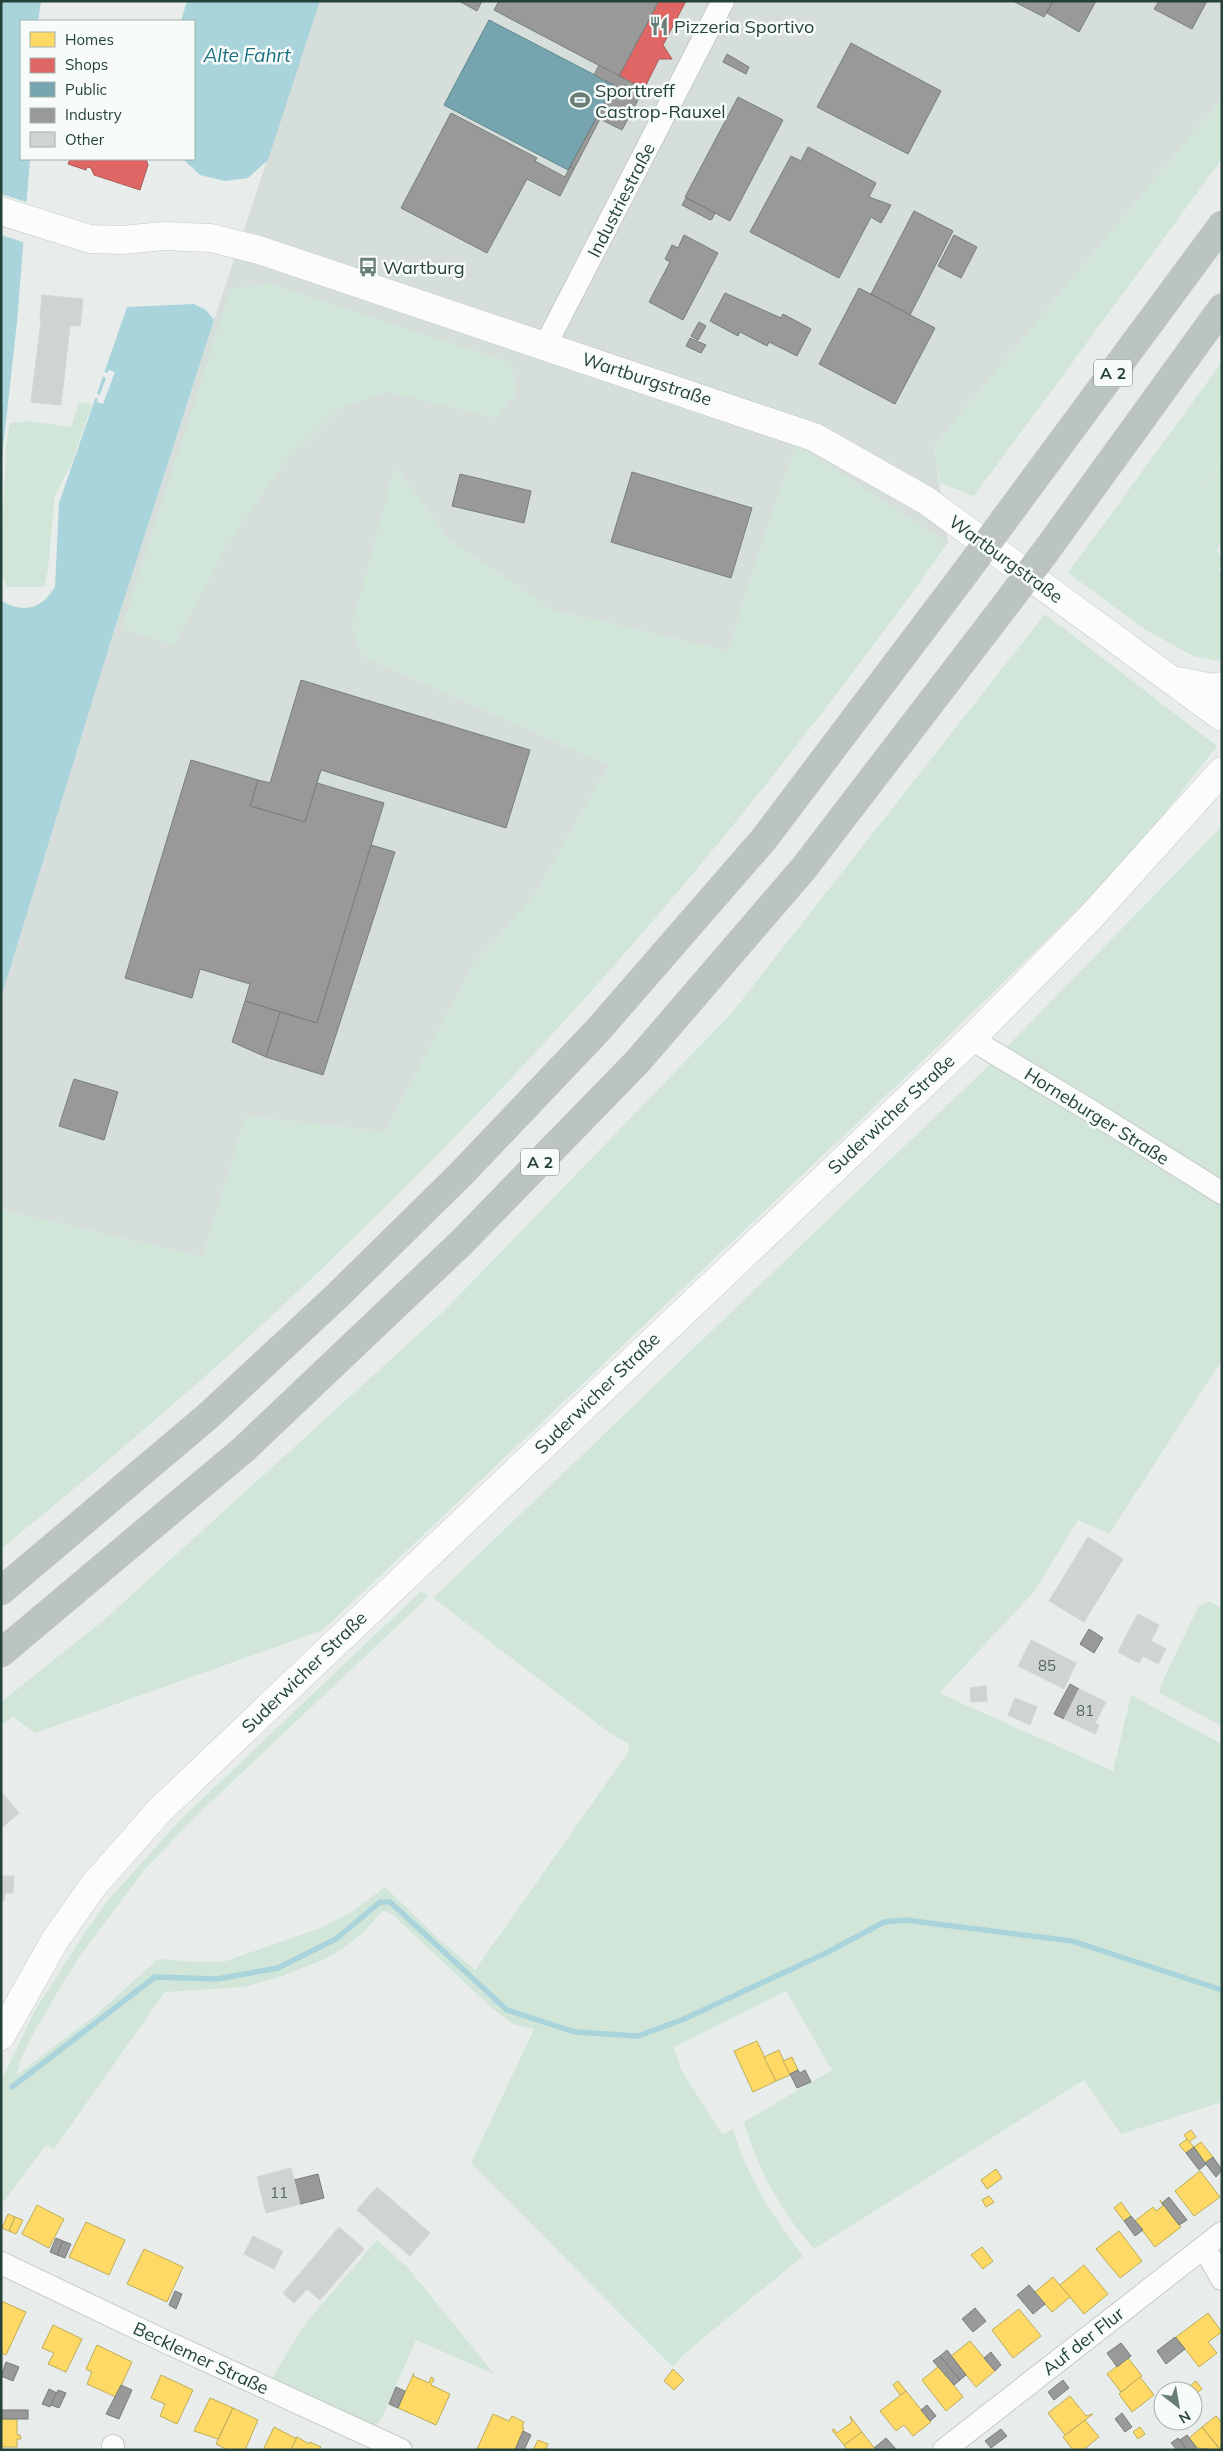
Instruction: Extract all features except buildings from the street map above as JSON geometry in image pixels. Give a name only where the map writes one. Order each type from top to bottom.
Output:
[{"type":"highway","name":"A 2","points":[[1,1591],[208,1416],[330,1302],[461,1174],[598,1030],[764,839],[1004,520],[1222,225]]},
{"type":"highway","name":"A 2","points":[[1,1653],[244,1449],[461,1244],[638,1061],[804,868],[1046,551],[1222,308]]},
{"type":"main road","name":"Wartburgstraße","points":[[1,211],[90,239],[123,240],[163,236],[211,238],[259,250],[814,437],[928,501],[1222,718]]},
{"type":"main road","points":[[1173,680],[1213,688],[1222,686]]},
{"type":"main road","name":"Suderwicher Straße","points":[[1,2036],[55,1940],[93,1886],[159,1811],[971,1039],[1091,917],[1222,772]]},
{"type":"street","name":"Industriestraße","points":[[545,346],[723,1]]},
{"type":"street","name":"Horneburger Straße","points":[[971,1039],[1086,1108],[1222,1194]]},
{"type":"street","name":"Auf der Flur","points":[[944,2450],[1222,2233]]},
{"type":"street","points":[[1204,2247],[1222,2279]]},
{"type":"street","name":"Becklemer Straße","points":[[1,2263],[162,2340],[401,2450]]},
{"type":"shaded area","points":[[320,1],[1222,1],[1222,98],[934,446],[948,543],[797,445],[771,515],[728,651],[552,610],[449,540],[395,467],[362,656],[609,765],[535,895],[473,965],[385,1132],[246,1116],[203,1257],[1,1210],[1,998],[113,634],[214,320]]},
{"type":"green space","points":[[1222,98],[1222,159],[974,496],[940,483],[934,446]]},
{"type":"green space","points":[[270,284],[512,363],[516,394],[495,418],[388,392],[340,408],[286,461],[228,543],[174,645],[122,628],[231,289]]},
{"type":"green space","points":[[1222,362],[1222,459],[1173,532],[1222,460],[1222,543],[1216,551],[1222,556],[1222,565],[1218,570],[1222,573],[1222,660],[1219,661],[1193,656],[1146,630],[1068,573]]},
{"type":"green space","points":[[79,402],[92,404],[71,465],[55,495],[48,570],[44,587],[6,587],[1,569],[6,445],[10,423],[29,421],[71,427]]},
{"type":"green space","points":[[797,445],[948,543],[894,618],[724,836],[604,977],[479,1112],[281,1308],[198,1383],[1,1549],[1,1210],[203,1257],[246,1116],[385,1132],[473,965],[535,895],[609,765],[362,656],[352,626],[395,466],[449,540],[552,610],[728,651],[771,515]]},
{"type":"green space","points":[[1045,614],[1217,746],[1129,859],[934,1050],[323,1630],[35,1733],[13,1717],[1,1725],[1,1702],[104,1620],[445,1310],[730,1015]]},
{"type":"green space","points":[[1222,826],[1222,1360],[1109,1534],[1078,1520],[1034,1592],[939,1693],[1113,1771],[1131,1695],[1222,1744],[1222,2102],[1121,2134],[1084,2080],[814,2249],[791,2220],[772,2190],[756,2157],[744,2122],[832,2070],[786,1991],[674,2047],[681,2070],[722,2134],[733,2129],[753,2180],[781,2226],[803,2256],[684,2354],[673,2367],[471,2163],[534,2029],[513,2024],[493,2009],[392,1914],[384,1911],[379,1914],[364,1932],[341,1950],[325,1959],[277,1978],[244,1987],[165,1992],[54,2149],[46,2145],[1,2205],[1,2081],[34,2012],[88,1928],[109,1899],[181,1819],[420,1592],[427,1594],[427,1598],[196,1816],[145,1869],[81,1954],[34,2032],[20,2061],[17,2075],[97,2014],[158,1959],[199,1962],[226,1961],[323,1927],[353,1911],[385,1887],[440,1940],[475,1970],[629,1751],[628,1744],[603,1728],[433,1598],[986,1068]]},
{"type":"green space","points":[[1209,1601],[1222,1609],[1222,1726],[1161,1694],[1159,1689],[1198,1607]]},
{"type":"green space","points":[[377,2240],[409,2269],[494,2374],[416,2340],[383,2415],[379,2422],[372,2427],[272,2378],[305,2324]]},
{"type":"water","points":[[1,1],[41,1],[38,20],[20,20],[20,160],[30,160],[17,322],[1,466]]},
{"type":"water","name":"Alte Fahrt","points":[[187,1],[320,1],[268,160],[248,178],[225,181],[200,175],[184,160],[195,160],[195,20],[181,20]]},
{"type":"water","points":[[194,304],[206,310],[214,320],[113,634],[1,998],[1,601],[17,607],[31,607],[44,601],[55,587],[59,503],[127,307]]},
{"type":"pier","points":[[1,194],[30,203],[26,243],[1,235]]},
{"type":"pier","points":[[109,370],[115,372],[103,404],[97,402],[98,399],[93,397],[95,393],[100,395],[106,378],[101,376],[102,371],[107,373]]},
{"type":"waterway","points":[[12,2087],[155,1977],[217,1979],[278,1968],[336,1939],[380,1902],[390,1902],[507,2010],[575,2032],[638,2036],[684,2019],[826,1953],[884,1922],[905,1920],[1072,1941],[1222,1990]]},
{"type":"place","name":"Pizzeria Sportivo","points":[[659,26]]},
{"type":"place","name":"Sporttreff Castrop-Rauxel","points":[[580,100]]},
{"type":"place","name":"Wartburg","points":[[368,267]]}]
